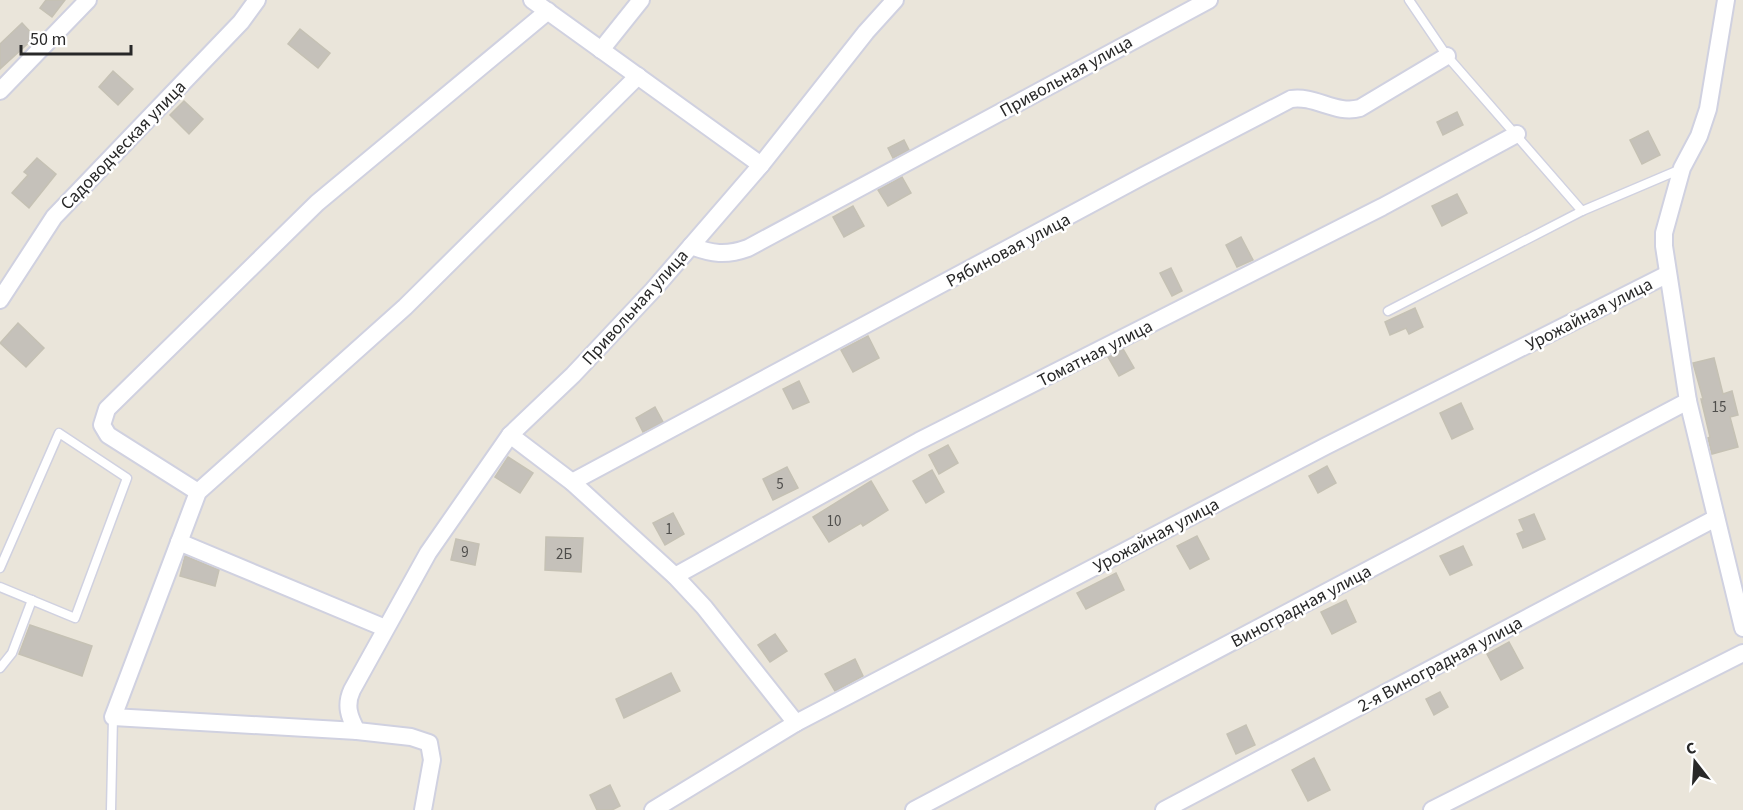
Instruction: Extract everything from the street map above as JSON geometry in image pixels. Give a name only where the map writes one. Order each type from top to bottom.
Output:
[{"type":"street","points":[[0,91],[88,0]]},
{"type":"street","name":"Садоводческая улица","points":[[0,300],[54,217],[242,22],[257,0]]},
{"type":"street","points":[[532,0],[761,165]]},
{"type":"street","points":[[601,50],[641,0]]},
{"type":"street","points":[[691,246],[761,165],[866,32],[895,0]]},
{"type":"street","name":"Привольная улица","points":[[357,731],[351,721],[347,700],[428,553],[510,435],[573,375],[691,246],[720,255],[734,254],[748,248],[1209,0]]},
{"type":"street","points":[[1726,0],[1708,109],[1699,136],[1682,168],[1664,233],[1668,274],[1688,401],[1743,628]]},
{"type":"street","points":[[198,492],[108,435],[102,425],[107,409],[317,203],[548,11]]},
{"type":"street","name":"Рябиновая улица","points":[[572,482],[1291,99],[1303,98],[1346,111],[1360,108],[1447,56]]},
{"type":"street","points":[[423,810],[432,760],[429,743],[411,737],[357,731],[113,717],[198,492],[405,307],[638,76]]},
{"type":"street","name":"Томатная улица","points":[[675,576],[919,441],[1382,207],[1517,134]]},
{"type":"street","name":"Урожайная улица","points":[[653,810],[796,723],[1326,446],[1668,274]]},
{"type":"street","name":"Виноградная улица","points":[[914,810],[1688,401]]},
{"type":"street","points":[[510,435],[572,482],[675,576],[705,607],[796,723]]},
{"type":"street","name":"2-я Виноградная улица","points":[[1164,810],[1716,518]]},
{"type":"street","points":[[179,543],[385,628]]},
{"type":"street","points":[[1432,810],[1743,653]]},
{"type":"lane","points":[[1409,0],[1447,56],[1582,211]]},
{"type":"lane","points":[[1388,311],[1582,211],[1682,168]]},
{"type":"lane","points":[[0,568],[59,434],[127,478],[75,618],[0,587]]},
{"type":"lane","points":[[0,668],[12,653],[32,600]]},
{"type":"lane","points":[[111,810],[113,717]]},
{"type":"building","points":[[46,0],[65,0],[52,17],[40,8]]},
{"type":"building","points":[[22,23],[35,37],[0,69],[0,44]]},
{"type":"building","points":[[300,29],[330,53],[318,68],[288,44]]},
{"type":"building","points":[[113,71],[133,89],[118,105],[99,87]]},
{"type":"building","points":[[184,101],[203,119],[189,134],[170,115]]},
{"type":"building","points":[[1457,112],[1463,125],[1443,135],[1437,122]]},
{"type":"building","points":[[1648,131],[1660,155],[1642,164],[1630,140]]},
{"type":"building","points":[[904,140],[909,150],[893,158],[888,148]]},
{"type":"building","points":[[37,158],[56,174],[29,208],[12,193],[28,175],[24,172]]},
{"type":"building","points":[[902,177],[911,193],[888,206],[878,190]]},
{"type":"building","points":[[1457,194],[1467,213],[1442,226],[1432,206]]},
{"type":"building","points":[[853,206],[864,226],[844,237],[833,217]]},
{"type":"building","points":[[1241,237],[1253,260],[1237,267],[1226,245]]},
{"type":"building","points":[[1171,268],[1182,291],[1172,296],[1160,273]]},
{"type":"building","points":[[1415,308],[1423,327],[1409,334],[1406,328],[1390,335],[1385,322]]},
{"type":"building","points":[[18,323],[44,348],[26,367],[0,343]]},
{"type":"building","points":[[868,336],[879,358],[853,372],[841,350]]},
{"type":"building","points":[[1123,349],[1134,368],[1119,376],[1108,357]]},
{"type":"building","points":[[1714,358],[1723,394],[1732,391],[1738,415],[1730,417],[1738,447],[1712,454],[1701,399],[1703,399],[1693,363]]},
{"type":"building","points":[[799,381],[809,402],[793,409],[783,389]]},
{"type":"building","points":[[1461,403],[1473,429],[1452,439],[1440,413]]},
{"type":"building","points":[[655,407],[663,422],[643,432],[636,418]]},
{"type":"building","points":[[948,445],[958,463],[939,474],[929,455]]},
{"type":"building","points":[[508,457],[533,473],[520,493],[495,477]]},
{"type":"building","points":[[1327,466],[1336,483],[1318,493],[1309,476]]},
{"type":"building","points":[[787,467],[798,488],[773,500],[763,479]]},
{"type":"building","points":[[932,470],[944,492],[926,503],[913,481]]},
{"type":"building","points":[[871,481],[888,510],[863,526],[861,523],[829,542],[813,517]]},
{"type":"building","points":[[673,513],[684,534],[665,545],[653,523]]},
{"type":"building","points":[[1534,514],[1545,539],[1523,548],[1517,534],[1524,531],[1519,520]]},
{"type":"building","points":[[1197,536],[1209,559],[1190,569],[1177,546]]},
{"type":"building","points":[[546,537],[583,538],[581,572],[545,570]]},
{"type":"building","points":[[456,539],[479,544],[475,565],[451,560]]},
{"type":"building","points":[[1463,546],[1472,565],[1450,575],[1440,556]]},
{"type":"building","points":[[185,556],[219,570],[215,586],[180,576]]},
{"type":"building","points":[[1116,573],[1124,590],[1086,609],[1077,593]]},
{"type":"building","points":[[1346,600],[1356,622],[1332,634],[1321,612]]},
{"type":"building","points":[[30,625],[92,646],[82,676],[19,654]]},
{"type":"building","points":[[775,634],[787,651],[770,662],[758,645]]},
{"type":"building","points":[[1509,642],[1523,668],[1501,680],[1487,654]]},
{"type":"building","points":[[855,659],[863,676],[835,691],[825,674]]},
{"type":"building","points":[[671,673],[680,691],[624,718],[616,699]]},
{"type":"building","points":[[1440,692],[1448,707],[1434,715],[1426,699]]},
{"type":"building","points":[[1246,725],[1255,745],[1236,754],[1227,734]]},
{"type":"building","points":[[1314,758],[1330,790],[1308,801],[1292,770]]},
{"type":"building","points":[[610,785],[620,806],[612,810],[597,810],[590,795]]}]
